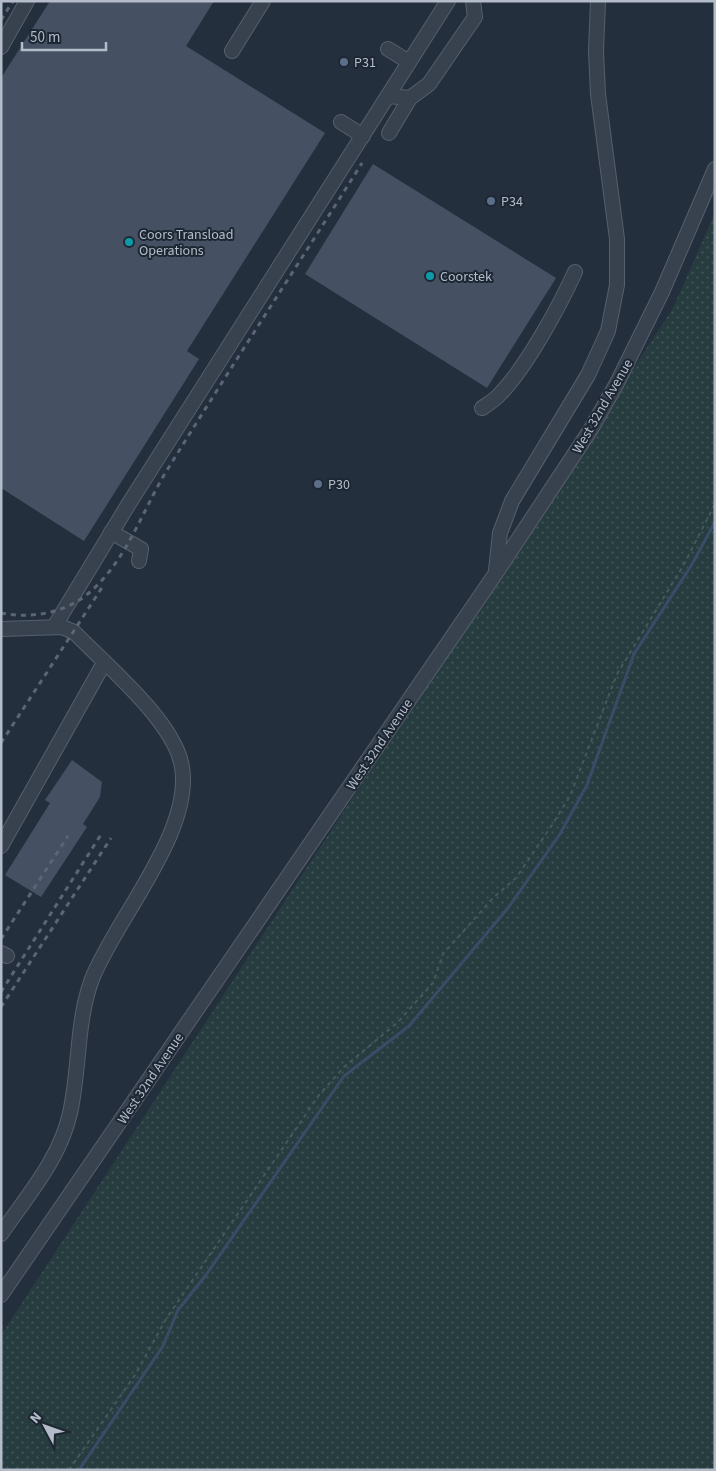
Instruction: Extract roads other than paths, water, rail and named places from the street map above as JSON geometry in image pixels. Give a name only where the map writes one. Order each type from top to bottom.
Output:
[{"type":"street","points":[[1,47],[27,1]]},
{"type":"street","points":[[232,51],[263,1]]},
{"type":"street","points":[[54,627],[111,532],[448,1]]},
{"type":"street","points":[[388,96],[410,98],[416,96],[437,74],[475,17],[474,1]]},
{"type":"street","points":[[496,573],[500,533],[512,501],[588,375],[608,331],[617,285],[617,239],[598,94],[596,51],[598,1]]},
{"type":"street","points":[[388,49],[409,62]]},
{"type":"street","points":[[389,133],[410,98]]},
{"type":"street","points":[[341,122],[363,136]]},
{"type":"street","name":"West 32nd Avenue","points":[[1,1295],[496,573],[591,429],[617,383],[662,292],[715,169]]},
{"type":"street","points":[[482,408],[500,395],[519,369],[564,296],[575,272]]},
{"type":"street","points":[[111,532],[141,549],[140,561]]},
{"type":"street","points":[[1,629],[54,627],[66,628],[74,632],[163,725],[175,746],[181,762],[184,791],[170,836],[111,941],[92,979],[84,1007],[70,1113],[57,1152],[1,1234]]},
{"type":"street","points":[[1,846],[104,663]]},
{"type":"waterway","points":[[79,1470],[163,1346],[178,1310],[206,1275],[344,1076],[409,1026],[508,908],[560,834],[587,785],[634,654],[691,566],[715,522]]},
{"type":"railway","points":[[1,20],[13,1]]},
{"type":"railway","points":[[1,613],[13,615],[48,613],[81,599],[103,579],[125,549],[169,467],[362,163]]},
{"type":"railway","points":[[1,743],[103,586]]},
{"type":"railway","points":[[1,992],[102,833]]},
{"type":"railway","points":[[1,939],[68,836]]},
{"type":"railway","points":[[1,1007],[111,838]]},
{"type":"place","name":"P31","points":[[344,62]]},
{"type":"place","name":"P34","points":[[491,201]]},
{"type":"place","name":"Coors Transload Operations","points":[[129,242]]},
{"type":"place","name":"Coorstek","points":[[430,276]]},
{"type":"place","name":"P30","points":[[318,484]]}]
